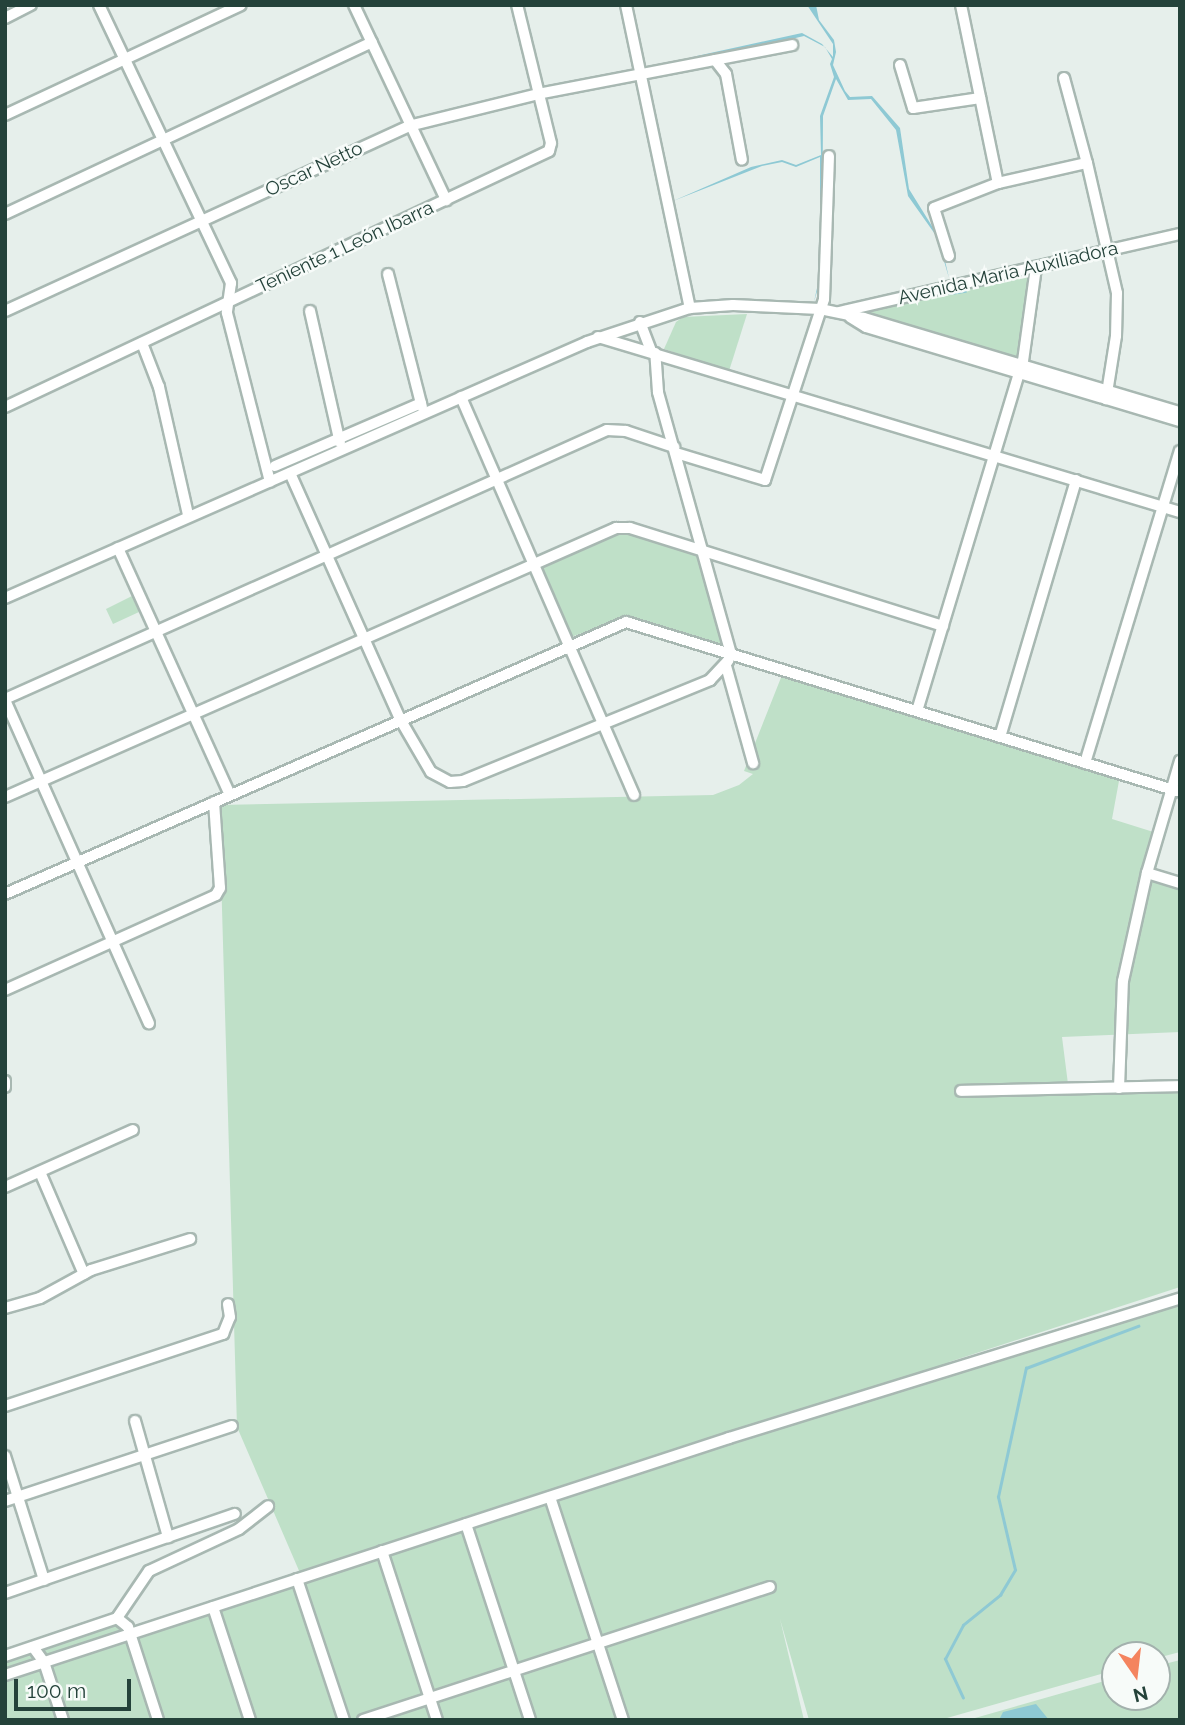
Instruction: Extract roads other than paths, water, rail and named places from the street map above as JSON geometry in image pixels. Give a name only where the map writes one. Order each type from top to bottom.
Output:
[{"type":"street","points":[[5,18],[31,5]]},
{"type":"street","points":[[99,5],[231,283],[227,313],[271,467],[270,482]]},
{"type":"street","points":[[5,115],[241,5]]},
{"type":"street","points":[[354,5],[446,200]]},
{"type":"street","name":"Teniente 1 León Ibarra","points":[[5,407],[551,149],[517,5]]},
{"type":"street","points":[[626,5],[690,308]]},
{"type":"street","points":[[961,5],[998,183]]},
{"type":"street","points":[[5,214],[372,42]]},
{"type":"street","name":"Oscar Netto","points":[[5,311],[409,126],[538,94],[792,45]]},
{"type":"street","points":[[715,60],[726,74],[742,160]]},
{"type":"street","points":[[900,65],[914,108],[980,98]]},
{"type":"street","points":[[1064,78],[1108,250],[1117,312],[1107,395]]},
{"type":"street","points":[[149,1023],[5,699],[607,430],[626,431],[765,480],[820,309],[826,279],[829,156]]},
{"type":"street","points":[[949,256],[934,208],[998,183],[1087,163]]},
{"type":"street","name":"Avenida Maria Auxiliadora","points":[[836,312],[1180,234]]},
{"type":"street","points":[[917,711],[1020,369],[1036,267]]},
{"type":"street","points":[[388,274],[424,414]]},
{"type":"street","points":[[271,467],[341,445],[424,414],[598,337],[640,322],[690,308],[733,305],[836,312],[1107,395],[1180,421]]},
{"type":"street","points":[[310,311],[341,445]]},
{"type":"street","points":[[290,473],[366,637],[400,719],[431,772],[450,782],[604,726],[710,680],[726,666],[731,654],[658,392],[653,352],[640,322]]},
{"type":"street","points":[[598,337],[1180,512]]},
{"type":"street","points":[[142,343],[159,387],[188,515]]},
{"type":"street","points":[[1107,395],[1180,412]]},
{"type":"street","points":[[461,397],[634,795]]},
{"type":"street","points":[[5,598],[188,515],[290,473],[421,403]]},
{"type":"street","points":[[1085,763],[1180,451]]},
{"type":"street","points":[[1000,737],[1076,481]]},
{"type":"street","points":[[5,797],[615,528],[703,551],[943,626]]},
{"type":"street","points":[[118,548],[230,795]]},
{"type":"street","points":[[5,894],[568,644],[626,622],[1176,791]]},
{"type":"street","points":[[726,666],[753,763]]},
{"type":"street","points":[[1119,1087],[1123,981],[1147,873],[1176,791],[1180,761]]},
{"type":"street","points":[[5,990],[216,895],[220,888],[214,802]]},
{"type":"street","points":[[1147,873],[1180,883]]},
{"type":"street","points":[[5,1081],[5,1087]]},
{"type":"street","points":[[961,1090],[1180,1086]]},
{"type":"street","points":[[5,1187],[133,1130]]},
{"type":"street","points":[[40,1172],[84,1274]]},
{"type":"street","points":[[5,1308],[40,1298],[84,1274],[190,1239]]},
{"type":"street","points":[[5,1675],[550,1497],[1180,1298]]},
{"type":"street","points":[[5,1406],[223,1334],[230,1317],[228,1304]]},
{"type":"street","points":[[135,1421],[169,1537]]},
{"type":"street","points":[[5,1500],[232,1426]]},
{"type":"street","points":[[5,1456],[44,1580]]},
{"type":"street","points":[[550,1497],[623,1720]]},
{"type":"street","points":[[5,1656],[117,1618],[149,1570],[239,1529],[268,1506]]},
{"type":"street","points":[[5,1593],[235,1514]]},
{"type":"street","points":[[466,1524],[530,1720]]},
{"type":"street","points":[[382,1552],[437,1720]]},
{"type":"street","points":[[297,1580],[344,1720]]},
{"type":"street","points":[[363,1720],[770,1587]]},
{"type":"street","points":[[214,1607],[250,1720]]},
{"type":"street","points":[[117,1618],[125,1622],[158,1720]]},
{"type":"street","points":[[33,1647],[44,1662],[64,1720]]},
{"type":"water","points":[[807,5],[816,5],[819,20],[834,40],[836,52],[833,65],[845,91],[850,97],[872,96],[900,128],[909,189],[940,239],[949,278],[937,237],[908,196],[896,130],[871,99],[848,100],[836,79],[823,116],[822,274],[814,302],[820,274],[820,157],[796,167],[782,162],[762,166],[673,201],[751,167],[782,160],[796,165],[821,155],[820,116],[834,77],[830,64],[832,59],[826,49],[833,57],[833,44]]},
{"type":"water","points":[[802,33],[824,47],[804,36],[724,55],[692,57]]},
{"type":"water","points":[[1036,1704],[1049,1720],[999,1720],[1003,1712]]},
{"type":"waterway","points":[[950,293],[965,291]]},
{"type":"waterway","points":[[963,1698],[945,1659],[963,1625],[1000,1595],[1015,1570],[998,1497],[1026,1368],[1138,1326]]}]
